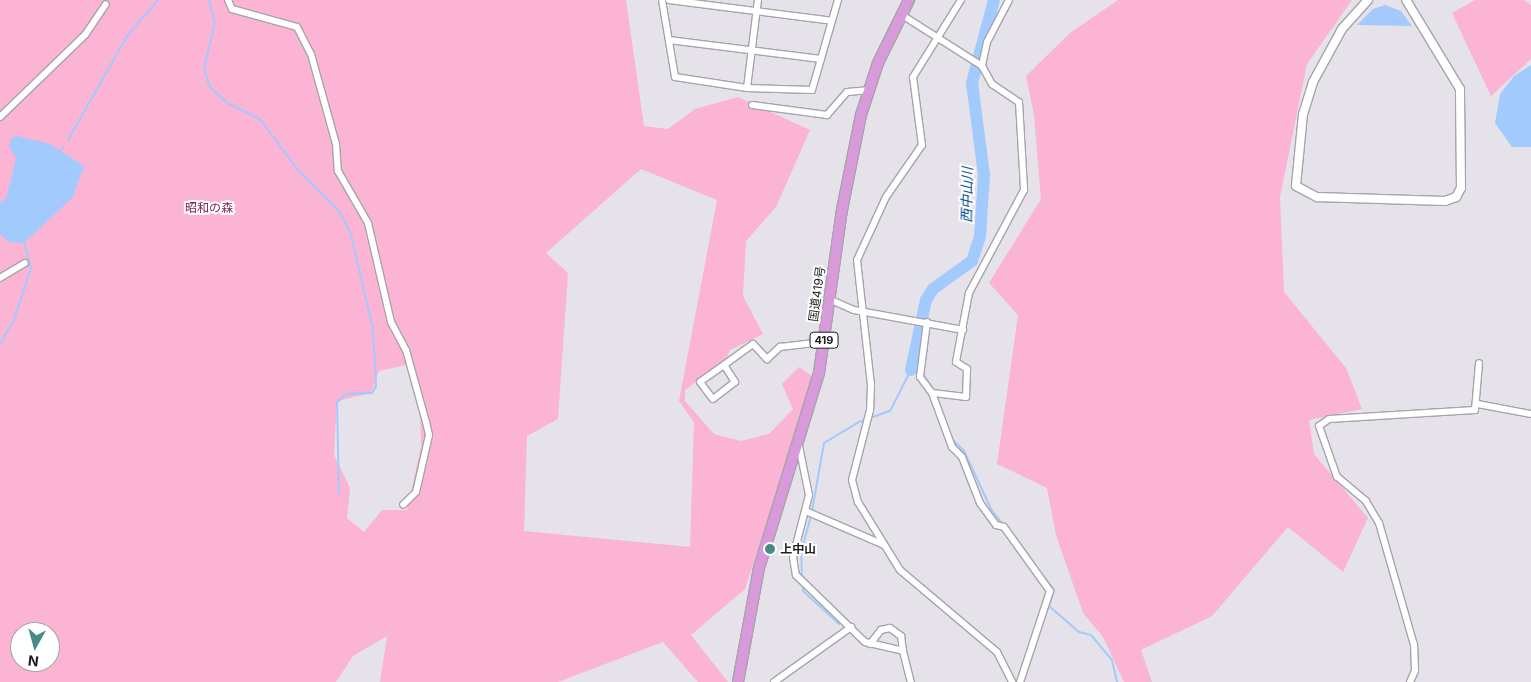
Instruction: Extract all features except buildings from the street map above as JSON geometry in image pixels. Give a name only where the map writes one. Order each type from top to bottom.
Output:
[{"type":"highway","name":"国道419号","points":[[738,682],[759,568],[799,446],[823,342],[848,178],[870,90],[909,0]]},
{"type":"street","points":[[228,0],[232,9],[298,27],[311,54],[336,144],[338,171],[368,223],[391,322],[406,350],[429,434],[416,492],[403,505]]},
{"type":"street","points":[[662,0],[675,77],[747,88],[812,90],[838,0]]},
{"type":"street","points":[[669,0],[832,21]]},
{"type":"street","points":[[747,88],[758,0]]},
{"type":"street","points":[[961,0],[936,35],[912,87],[922,145],[886,197],[857,260],[870,410],[852,480],[858,502],[900,570],[997,652],[1012,682]]},
{"type":"street","points":[[981,66],[987,42],[1009,0]]},
{"type":"street","points":[[1368,0],[1342,29],[1313,82],[1303,114],[1296,186],[1316,197],[1445,201],[1456,197],[1461,188],[1460,89],[1406,0]]},
{"type":"street","points":[[0,117],[85,34],[106,4]]},
{"type":"street","points":[[902,14],[936,35],[970,61],[981,66],[992,84],[1019,102],[1026,175],[1021,202],[969,293],[956,362],[966,369],[966,397],[932,393]]},
{"type":"street","points":[[669,40],[820,59]]},
{"type":"street","points":[[752,105],[827,115],[843,95],[870,90]]},
{"type":"street","points":[[0,278],[25,263]]},
{"type":"street","points":[[829,299],[861,310],[963,330]]},
{"type":"street","points":[[926,322],[920,377],[932,393],[980,503],[996,524],[1004,527],[1050,591],[1020,682]]},
{"type":"street","points":[[724,365],[735,381],[713,398],[700,382],[753,344],[766,359],[780,346],[823,342]]},
{"type":"street","points":[[1478,363],[1478,404]]},
{"type":"street","points":[[1410,682],[1415,671],[1414,645],[1379,523],[1366,501],[1337,477],[1319,426],[1329,420],[1466,412],[1478,404],[1531,414]]},
{"type":"street","points":[[799,446],[808,477],[808,512],[793,557],[796,575],[870,644],[903,651]]},
{"type":"street","points":[[808,512],[885,546]]},
{"type":"street","points":[[774,682],[851,627]]},
{"type":"street","points":[[870,644],[881,630],[890,628],[901,636],[910,679],[901,682]]},
{"type":"green space","name":"昭和の森","points":[[0,0],[626,0],[644,126],[668,129],[695,109],[738,97],[810,130],[776,207],[746,241],[743,296],[763,334],[730,350],[726,360],[685,390],[685,401],[714,434],[741,441],[769,434],[793,409],[782,384],[799,367],[815,378],[745,589],[691,635],[728,682],[698,682],[663,642],[558,682],[380,682],[387,636],[353,656],[336,682],[0,682]],"holes":[[[641,169],[717,200],[679,401],[694,422],[690,547],[524,531],[527,436],[558,419],[568,273],[546,253]],[[406,365],[420,406],[421,446],[407,510],[382,510],[364,532],[347,518],[350,488],[334,455],[337,401],[371,393],[379,371]]]},
{"type":"green space","points":[[1118,0],[1352,0],[1307,64],[1280,197],[1284,292],[1346,368],[1362,409],[1309,420],[1314,454],[1368,518],[1343,572],[1288,527],[1212,616],[1141,650],[1152,682],[1124,682],[1103,637],[1083,613],[1056,535],[1047,488],[997,464],[1018,315],[989,283],[1041,199],[1034,115],[1026,76],[1070,33]]},
{"type":"green space","points":[[1475,0],[1524,0],[1531,5],[1531,59],[1491,96],[1452,13]]},
{"type":"water","points":[[1385,5],[1401,11],[1412,26],[1357,25],[1373,9]]},
{"type":"water","points":[[1531,65],[1531,147],[1512,147],[1495,123],[1500,94],[1514,76]]},
{"type":"water","points":[[17,136],[50,144],[84,166],[73,197],[24,243],[8,242],[0,234],[0,202],[6,199],[16,158],[9,147],[11,138]]},
{"type":"waterway","points":[[68,140],[127,36],[158,0]]},
{"type":"waterway","points":[[209,0],[215,22],[204,69],[210,87],[227,103],[260,119],[298,170],[339,211],[351,235],[373,329],[376,386],[372,393],[347,394],[337,402],[339,494]]},
{"type":"waterway","name":"西中山川","points":[[911,370],[926,300],[933,289],[972,261],[980,236],[984,175],[972,83],[994,0]]},
{"type":"waterway","points":[[61,150],[64,146]]},
{"type":"waterway","points":[[0,344],[14,320],[31,268],[24,241]]},
{"type":"waterway","points":[[812,511],[824,443],[859,422],[890,411],[911,370],[918,372]]},
{"type":"waterway","points":[[922,373],[935,392]]},
{"type":"waterway","points":[[953,440],[964,451],[991,509],[1054,590],[1049,606],[1079,632],[1091,635],[1112,660],[1117,682]]},
{"type":"waterway","points":[[802,577],[801,553],[811,516]]},
{"type":"waterway","points":[[803,584],[803,591],[839,624]]},
{"type":"place","name":"上中山","points":[[770,549]]}]
